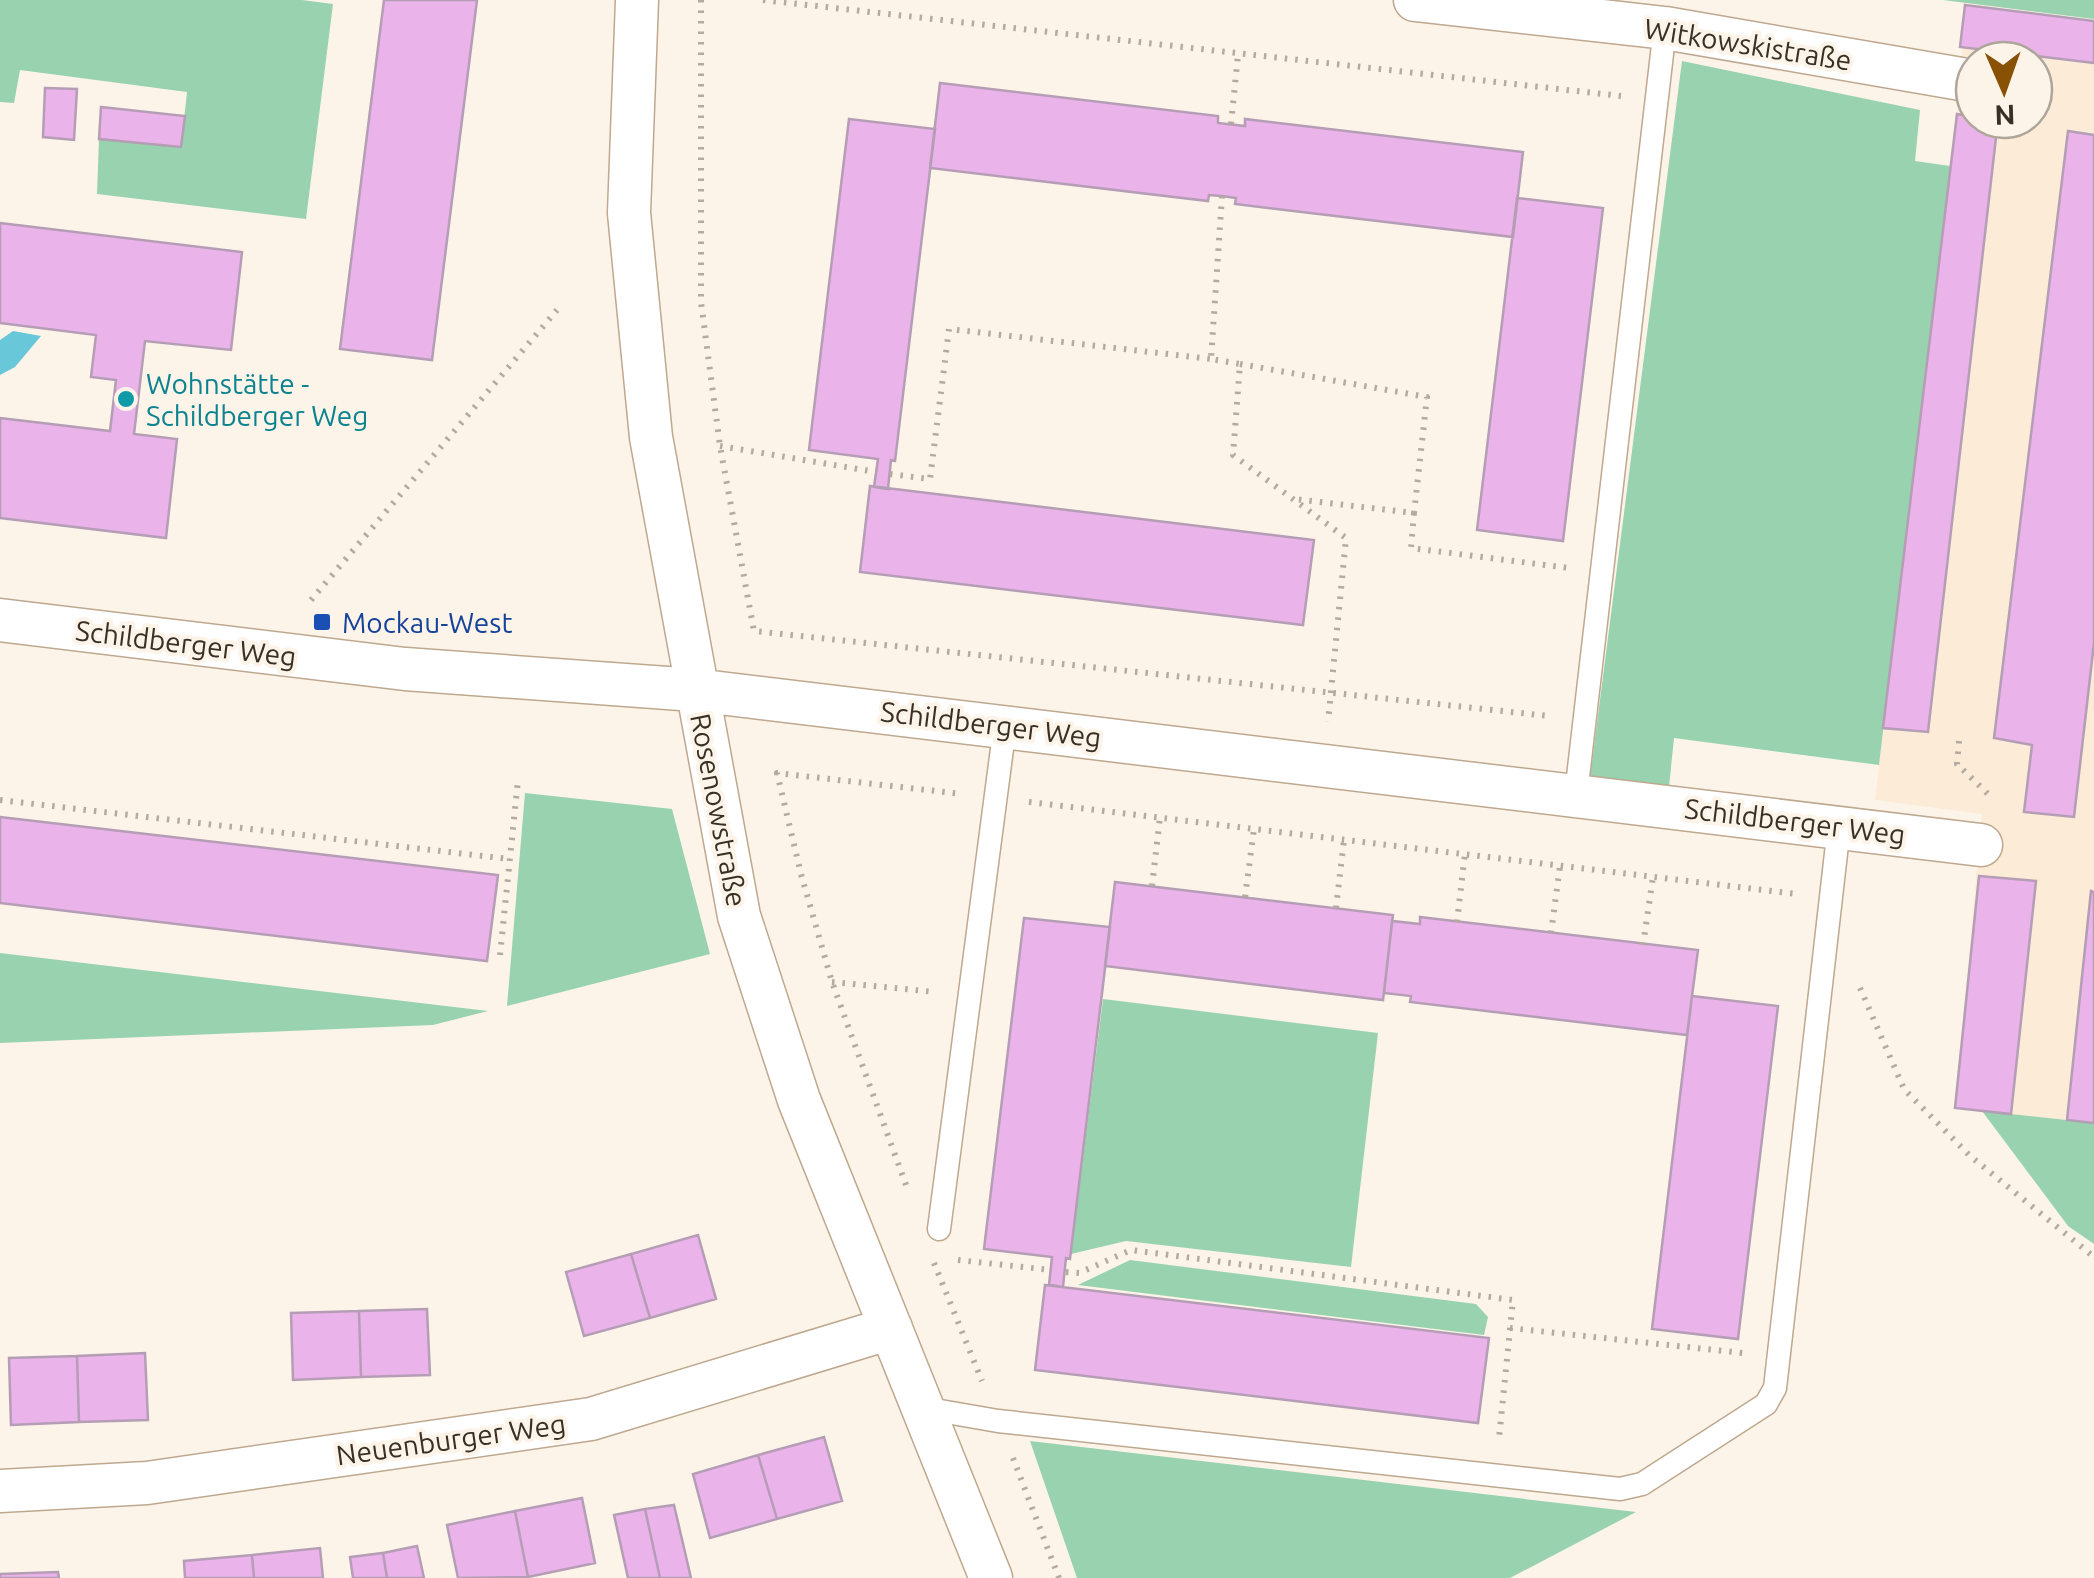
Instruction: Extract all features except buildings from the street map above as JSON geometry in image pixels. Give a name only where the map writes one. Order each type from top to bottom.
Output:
[{"type":"street","name":"Rosenowstraße","points":[[638,0],[629,214],[650,438],[739,916],[799,1100],[991,1578]]},
{"type":"street","name":"Witkowskistraße","points":[[1414,0],[1566,9],[1954,78]]},
{"type":"street","name":"Schildberger Weg","points":[[0,620],[405,669],[695,690],[1981,845]]},
{"type":"street","name":"Neuenburger Weg","points":[[0,1492],[147,1483],[591,1419],[891,1328]]},
{"type":"lane","points":[[1576,794],[1665,28]]},
{"type":"lane","points":[[939,1229],[1004,726]]},
{"type":"lane","points":[[923,1408],[998,1421],[1620,1489],[1642,1484],[1766,1404],[1775,1388],[1839,827]]},
{"type":"path","points":[[702,0],[701,302],[720,446],[754,631],[1585,719]]},
{"type":"path","points":[[763,0],[1657,100]]},
{"type":"path","points":[[1231,124],[1238,55]]},
{"type":"path","points":[[1211,359],[1222,196]]},
{"type":"path","points":[[311,600],[557,310]]},
{"type":"path","points":[[890,474],[930,479],[949,329],[1211,359],[1427,397],[1411,548],[1602,572]]},
{"type":"path","points":[[1240,364],[1232,455],[1346,538],[1324,764]]},
{"type":"path","points":[[720,446],[876,472]]},
{"type":"path","points":[[1293,499],[1414,513]]},
{"type":"path","points":[[912,1202],[832,982],[800,874],[777,773],[1831,898]]},
{"type":"path","points":[[500,955],[518,780]]},
{"type":"path","points":[[0,800],[509,860]]},
{"type":"path","points":[[1152,886],[1160,817]]},
{"type":"path","points":[[1245,897],[1254,829]]},
{"type":"path","points":[[1336,908],[1344,840]]},
{"type":"path","points":[[1457,922],[1465,854]]},
{"type":"path","points":[[1552,933],[1560,866]]},
{"type":"path","points":[[1643,945],[1653,876]]},
{"type":"path","points":[[832,982],[970,995]]},
{"type":"path","points":[[1859,985],[1904,1088],[1969,1155],[2094,1257]]},
{"type":"path","points":[[1066,1272],[1079,1273],[1131,1250],[1513,1300],[1495,1473]]},
{"type":"path","points":[[932,1257],[1051,1270]]},
{"type":"path","points":[[1510,1328],[1778,1357]]},
{"type":"shaded area","points":[[1965,5],[2094,21],[2094,1123],[1955,1108],[1982,814],[1875,800],[1954,138],[2054,140],[2054,40],[1963,40]]},
{"type":"green space","points":[[0,0],[302,0],[333,4],[306,219],[97,194],[99,139],[181,147],[187,92],[20,70],[14,103],[0,102]]},
{"type":"green space","points":[[1943,0],[2094,0],[2094,19]]},
{"type":"green space","points":[[1682,61],[1920,110],[1915,161],[1950,166],[1879,765],[1674,738],[1669,787],[1590,778]]},
{"type":"green space","points":[[525,793],[672,809],[710,954],[507,1006]]},
{"type":"green space","points":[[0,953],[488,1011],[433,1025],[0,1043]]},
{"type":"green space","points":[[1103,999],[1378,1033],[1351,1267],[1126,1241],[1071,1254]]},
{"type":"green space","points":[[1982,1111],[2094,1123],[2094,1244],[2068,1226]]},
{"type":"green space","points":[[1130,1260],[1476,1304],[1488,1317],[1484,1335],[1078,1285]]},
{"type":"green space","points":[[1030,1441],[1636,1512],[1510,1578],[1077,1578]]},
{"type":"water","points":[[13,331],[41,336],[15,367],[0,375],[0,340]]},
{"type":"place","name":"Wohnstätte - Schildberger Weg","points":[[126,399]]},
{"type":"place","name":"Mockau-West","points":[[322,622]]}]
